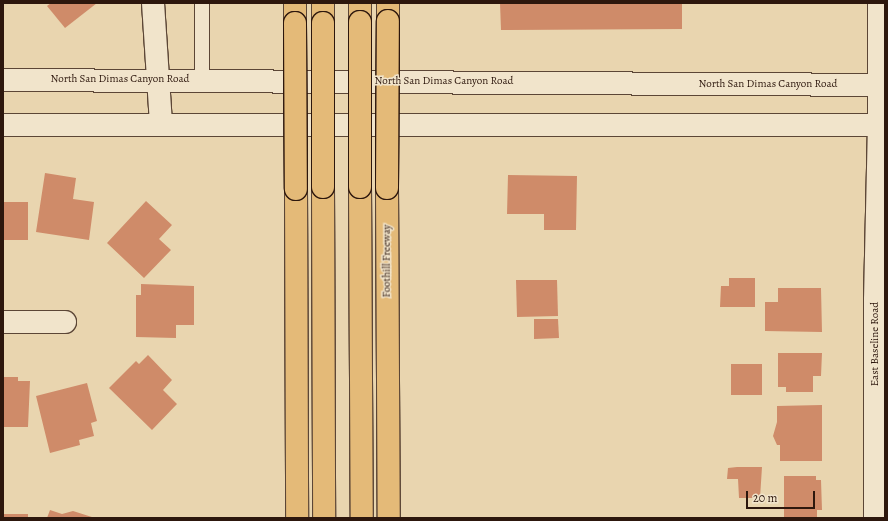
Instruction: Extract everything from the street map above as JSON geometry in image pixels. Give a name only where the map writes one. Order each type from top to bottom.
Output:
[{"type":"highway","name":"Foothill Freeway","points":[[388,12],[387,188],[389,518]]},
{"type":"highway","points":[[295,13],[297,518]]},
{"type":"highway","points":[[323,13],[324,518]]},
{"type":"highway","points":[[360,13],[362,511]]},
{"type":"main road","points":[[153,3],[161,126]]},
{"type":"main road","name":"East Baseline Road","points":[[875,518],[875,300],[882,124],[880,3]]},
{"type":"main road","name":"North San Dimas Canyon Road","points":[[3,80],[202,79],[882,85]]},
{"type":"main road","points":[[3,125],[882,124]]},
{"type":"main road","points":[[3,322],[65,322]]},
{"type":"lane","points":[[202,3],[202,79]]},
{"type":"building","points":[[51,3],[97,3],[65,28],[47,6]]},
{"type":"building","points":[[500,3],[682,3],[682,29],[501,30]]},
{"type":"building","points":[[45,173],[76,178],[73,199],[94,202],[89,240],[36,232]]},
{"type":"building","points":[[508,175],[577,176],[576,230],[544,230],[544,214],[507,214]]},
{"type":"building","points":[[146,201],[172,225],[159,239],[171,250],[144,278],[107,243]]},
{"type":"building","points":[[3,202],[28,202],[28,240],[3,240]]},
{"type":"building","points":[[729,278],[755,278],[755,307],[720,307],[721,286],[729,286]]},
{"type":"building","points":[[516,280],[557,280],[558,316],[517,317]]},
{"type":"building","points":[[141,284],[194,286],[194,325],[176,325],[176,338],[136,337],[136,295],[141,295]]},
{"type":"building","points":[[778,288],[821,288],[822,332],[765,331],[765,302],[778,302]]},
{"type":"building","points":[[534,319],[558,319],[559,338],[534,339]]},
{"type":"building","points":[[778,353],[822,353],[821,376],[813,376],[813,392],[786,392],[786,387],[778,387]]},
{"type":"building","points":[[148,355],[172,380],[163,390],[177,404],[152,430],[109,388],[136,361],[139,364]]},
{"type":"building","points":[[731,364],[762,364],[762,395],[731,395]]},
{"type":"building","points":[[3,377],[18,377],[18,381],[30,381],[28,427],[3,427]]},
{"type":"building","points":[[87,383],[97,421],[91,423],[94,436],[79,440],[80,445],[50,453],[36,396]]},
{"type":"building","points":[[822,405],[822,461],[780,461],[780,445],[777,445],[773,436],[777,422],[777,406]]},
{"type":"building","points":[[762,467],[760,498],[739,498],[738,479],[727,479],[728,468]]},
{"type":"building","points":[[784,476],[816,476],[816,480],[821,480],[822,510],[817,510],[817,518],[784,518]]},
{"type":"building","points":[[50,510],[62,514],[73,511],[95,518],[47,518]]},
{"type":"building","points":[[3,514],[28,514],[28,518],[3,518]]}]
